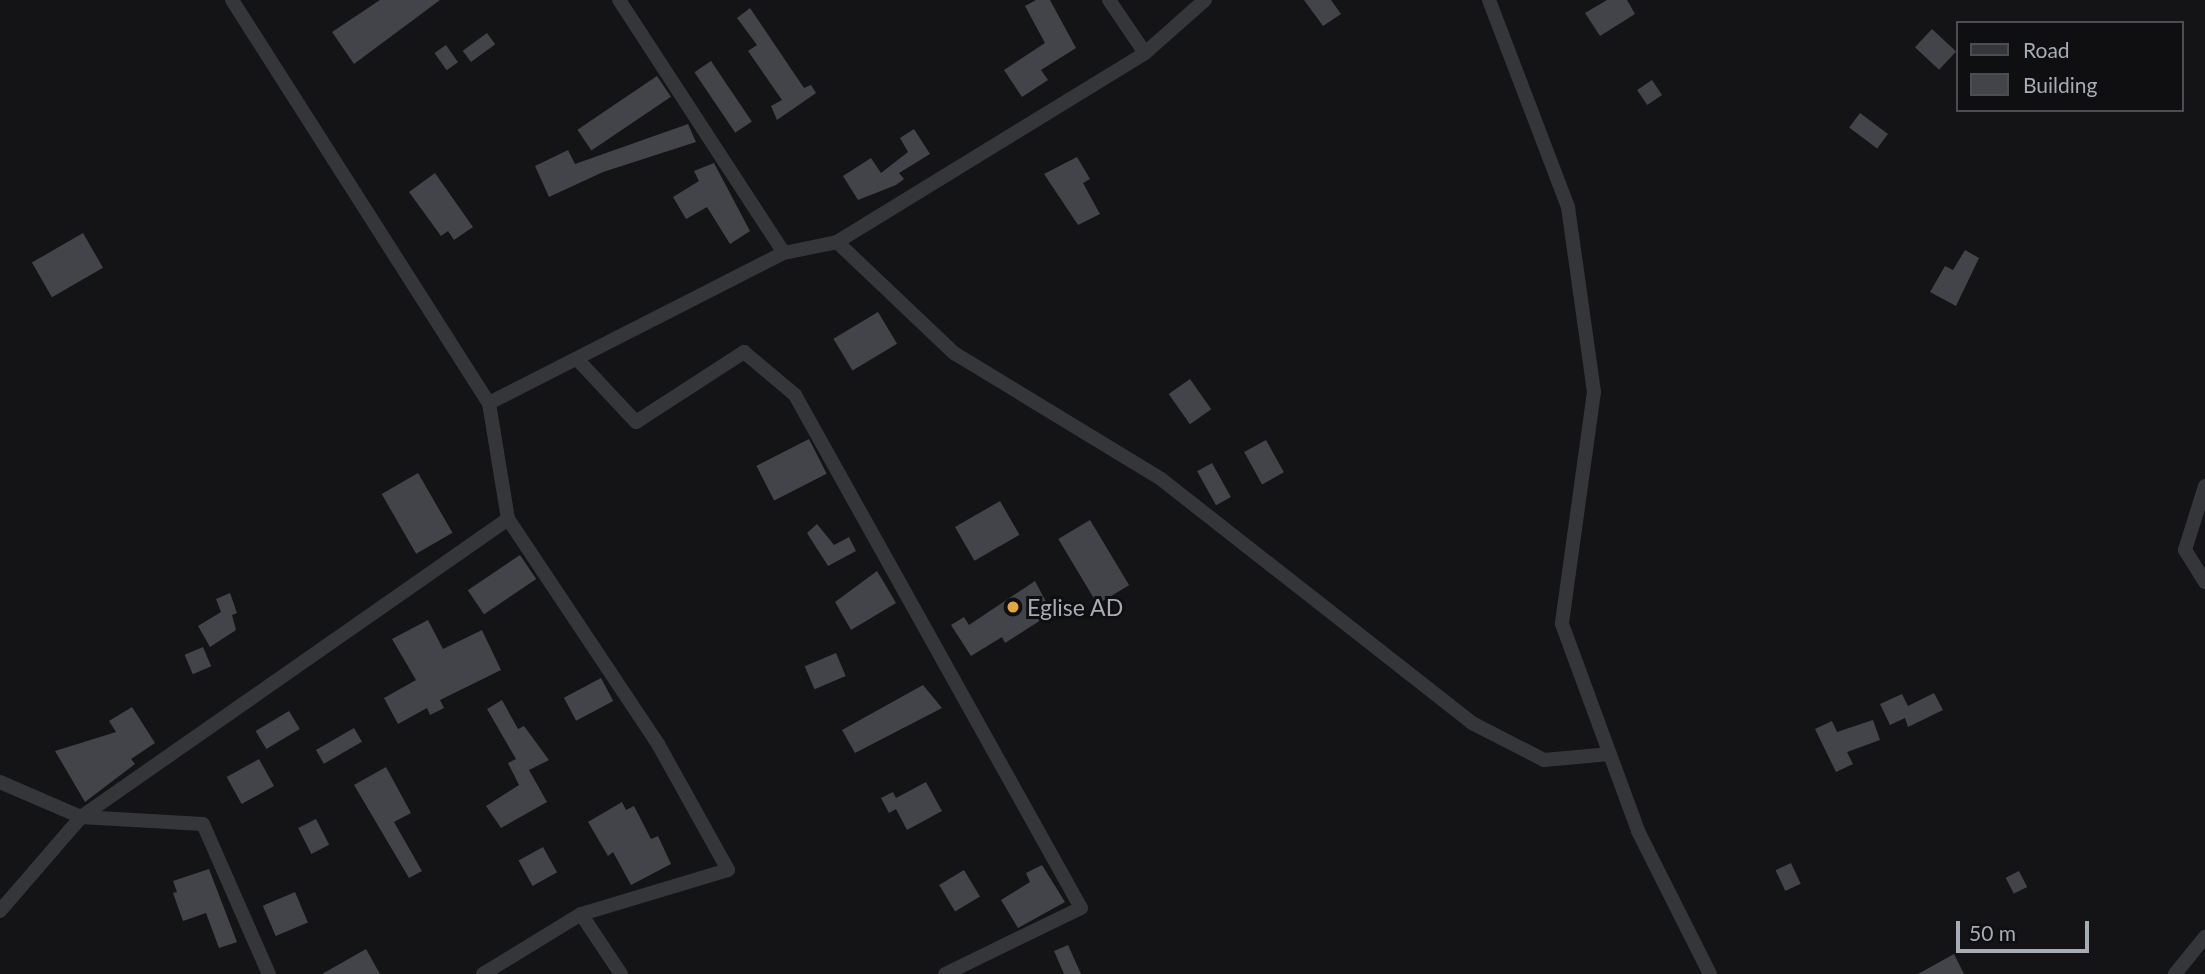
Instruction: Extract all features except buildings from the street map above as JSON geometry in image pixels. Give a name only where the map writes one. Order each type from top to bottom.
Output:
[{"type":"street","points":[[232,0],[489,403],[508,519],[658,744],[728,870],[581,914],[483,974]]},
{"type":"street","points":[[619,0],[784,253]]},
{"type":"street","points":[[1109,0],[1145,53]]},
{"type":"street","points":[[489,403],[784,253],[837,242],[1145,53],[1205,0]]},
{"type":"street","points":[[1489,0],[1567,208],[1594,392],[1562,624],[1638,831],[1710,974]]},
{"type":"street","points":[[837,242],[954,353],[1161,479],[1472,723],[1544,760],[1610,754]]},
{"type":"street","points":[[577,359],[636,422],[744,352],[795,395],[1081,908],[945,974]]},
{"type":"street","points":[[2205,486],[2185,550],[2205,582]]},
{"type":"street","points":[[0,911],[81,817],[508,519]]},
{"type":"street","points":[[0,782],[81,817],[203,824],[269,974]]},
{"type":"street","points":[[581,914],[621,974]]},
{"type":"street","points":[[2175,974],[2205,937]]},
{"type":"place","name":"Eglise AD","points":[[1013,607]]}]
